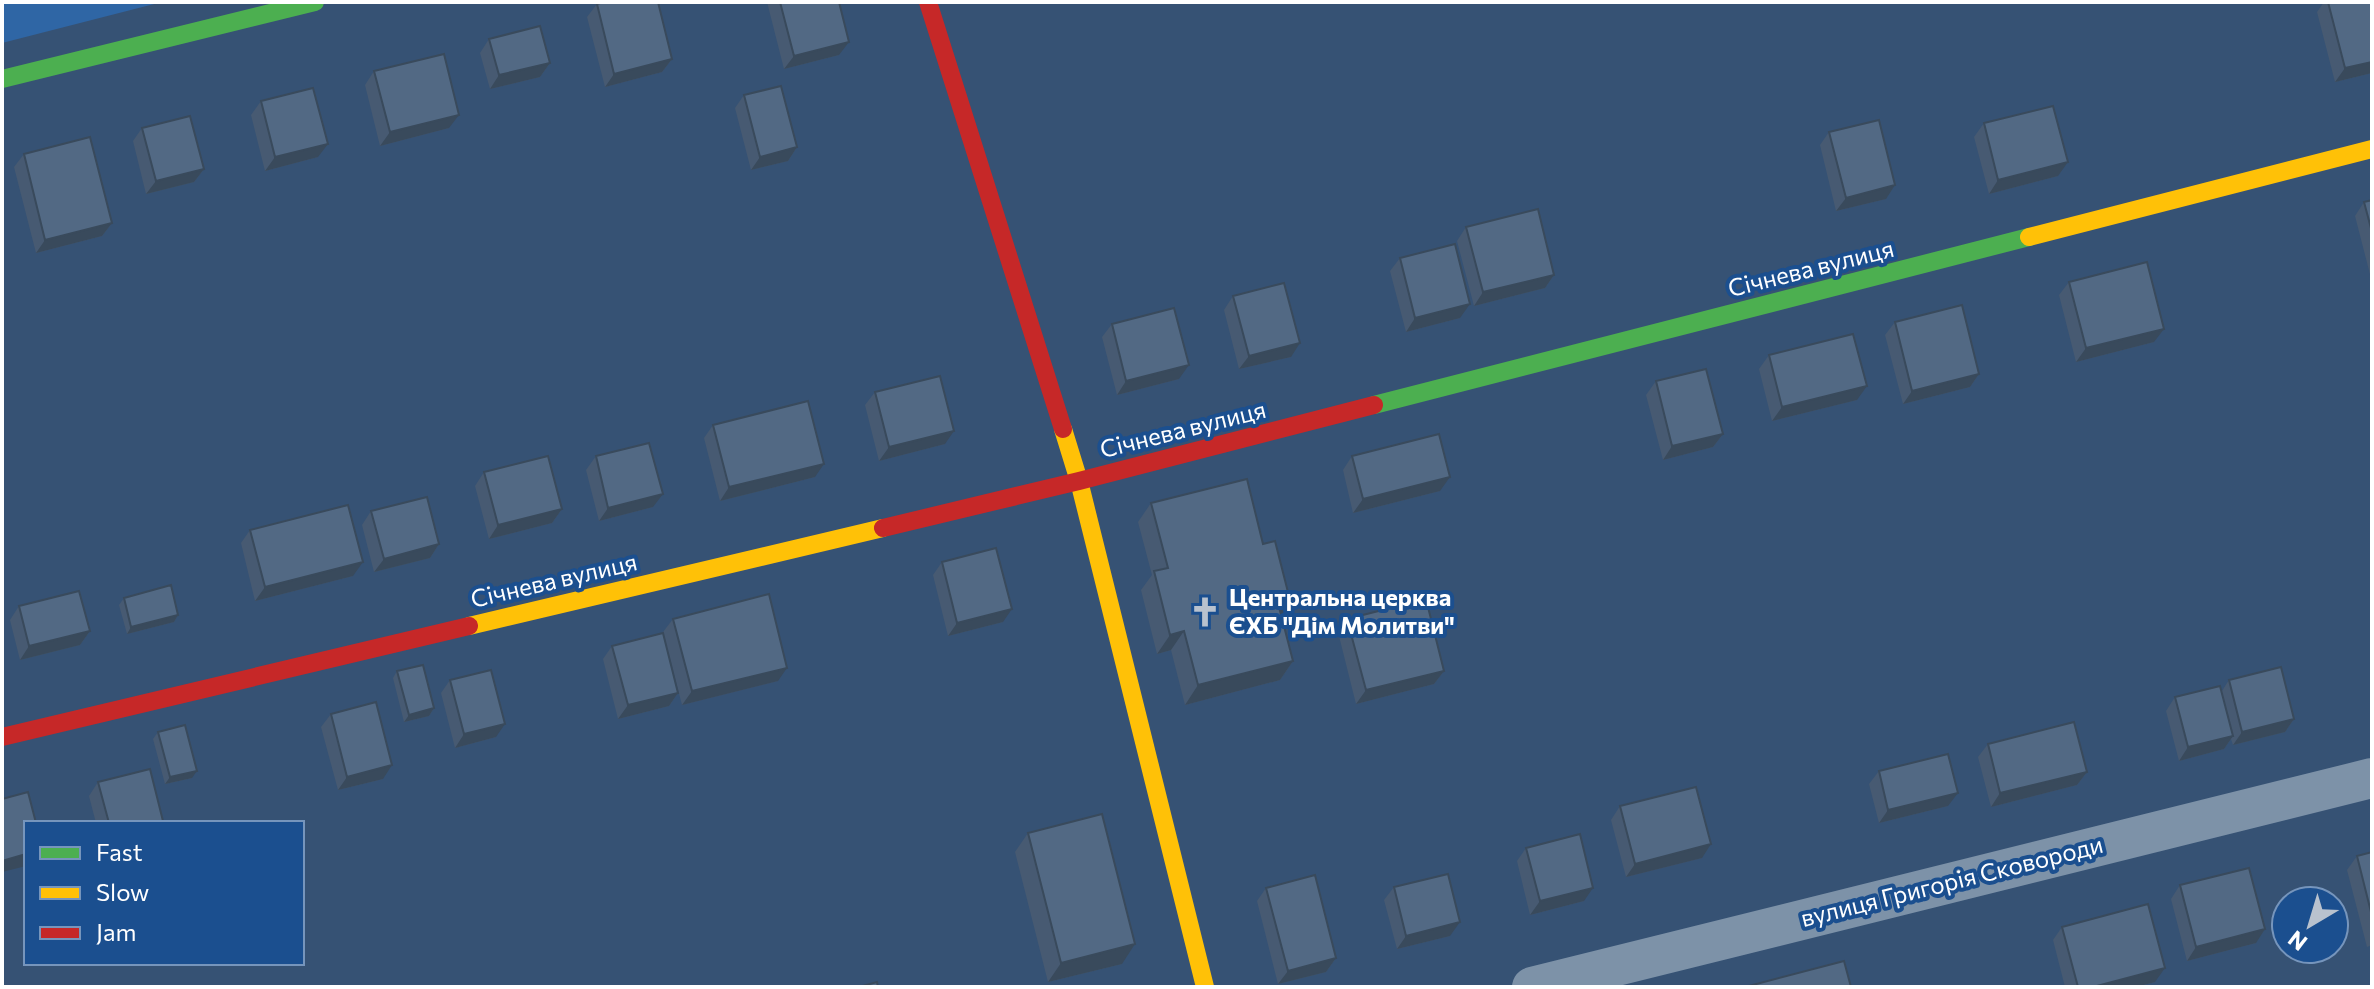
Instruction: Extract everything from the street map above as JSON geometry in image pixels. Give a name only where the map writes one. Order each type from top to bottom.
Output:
[{"type":"street","points":[[2,79],[315,2]]},
{"type":"street","points":[[928,2],[1079,481],[1205,987]]},
{"type":"street","name":"Січнева вулиця","points":[[2,737],[1079,481],[2372,149]]},
{"type":"street","name":"вулиця Григорія Сковороди","points":[[1532,987],[2372,778]]},
{"type":"shaded area","points":[[2,2],[162,2],[2,43]]},
{"type":"building","points":[[658,2],[672,59],[614,74],[597,4]]},
{"type":"building","points":[[780,2],[839,2],[849,42],[794,56]]},
{"type":"building","points":[[2328,2],[2372,2],[2372,62],[2345,68]]},
{"type":"building","points":[[540,26],[550,63],[499,75],[489,39]]},
{"type":"building","points":[[444,54],[459,115],[390,132],[374,71]]},
{"type":"building","points":[[781,86],[797,147],[760,157],[744,95]]},
{"type":"building","points":[[313,88],[328,144],[275,157],[261,101]]},
{"type":"building","points":[[2053,106],[2068,162],[1998,180],[1984,123]]},
{"type":"building","points":[[190,116],[204,169],[156,181],[142,128]]},
{"type":"building","points":[[1879,120],[1895,185],[1846,198],[1829,132]]},
{"type":"building","points":[[90,137],[112,223],[45,240],[24,154]]},
{"type":"building","points":[[2372,200],[2372,232],[2364,202]]},
{"type":"building","points":[[1538,209],[1554,275],[1483,292],[1466,227]]},
{"type":"building","points":[[1455,244],[1470,304],[1415,318],[1400,258]]},
{"type":"building","points":[[2147,262],[2164,329],[2086,348],[2069,282]]},
{"type":"building","points":[[1284,283],[1300,343],[1249,356],[1233,296]]},
{"type":"building","points":[[1962,305],[1979,374],[1912,391],[1895,322]]},
{"type":"building","points":[[1174,308],[1189,365],[1126,381],[1112,324]]},
{"type":"building","points":[[1853,334],[1867,386],[1782,407],[1769,355]]},
{"type":"building","points":[[1706,369],[1723,434],[1672,446],[1656,381]]},
{"type":"building","points":[[940,376],[954,431],[889,447],[875,392]]},
{"type":"building","points":[[808,401],[824,464],[729,487],[713,425]]},
{"type":"building","points":[[1439,434],[1450,477],[1363,499],[1352,456]]},
{"type":"building","points":[[649,443],[663,494],[608,508],[596,456]]},
{"type":"building","points":[[548,456],[562,509],[498,525],[484,472]]},
{"type":"building","points":[[1247,479],[1263,544],[1275,541],[1291,604],[1279,607],[1293,661],[1198,685],[1184,631],[1170,635],[1154,571],[1168,568],[1151,503]]},
{"type":"building","points":[[427,497],[439,544],[384,559],[371,511]]},
{"type":"building","points":[[348,505],[363,562],[265,587],[250,530]]},
{"type":"building","points":[[996,548],[1012,609],[957,623],[942,562]]},
{"type":"building","points":[[171,585],[178,615],[131,627],[124,598]]},
{"type":"building","points":[[79,591],[90,631],[29,646],[19,606]]},
{"type":"building","points":[[769,594],[787,668],[692,691],[673,619]]},
{"type":"building","points":[[1426,599],[1444,671],[1366,690],[1347,619]]},
{"type":"building","points":[[663,633],[678,693],[628,705],[612,646]]},
{"type":"building","points":[[423,665],[434,708],[409,715],[397,671]]},
{"type":"building","points":[[2281,667],[2294,719],[2242,732],[2229,680]]},
{"type":"building","points":[[491,670],[505,724],[464,734],[450,680]]},
{"type":"building","points":[[2220,686],[2233,736],[2188,747],[2175,697]]},
{"type":"building","points":[[376,702],[392,765],[347,777],[331,714]]},
{"type":"building","points":[[2074,722],[2087,772],[2000,793],[1988,744]]},
{"type":"building","points":[[185,725],[197,771],[170,777],[158,732]]},
{"type":"building","points":[[1948,754],[1958,793],[1888,810],[1879,771]]},
{"type":"building","points":[[150,769],[163,821],[108,821],[98,782]]},
{"type":"building","points":[[1696,787],[1711,844],[1635,864],[1620,806]]},
{"type":"building","points":[[28,792],[35,821],[24,821],[24,855],[2,861],[2,799]]},
{"type":"building","points":[[1102,814],[1135,944],[1061,963],[1028,833]]},
{"type":"building","points":[[1580,834],[1593,888],[1540,901],[1526,848]]},
{"type":"building","points":[[2372,852],[2372,916],[2357,856]]},
{"type":"building","points":[[2249,868],[2265,929],[2196,947],[2180,885]]},
{"type":"building","points":[[1448,874],[1460,922],[1406,936],[1394,887]]},
{"type":"building","points":[[1315,875],[1336,958],[1288,971],[1266,888]]},
{"type":"building","points":[[2148,904],[2165,968],[2093,987],[2078,987],[2062,927]]},
{"type":"building","points":[[1844,961],[1851,987],[1745,987]]},
{"type":"building","points":[[877,982],[878,987],[859,987]]},
{"type":"traffic: fast","points":[[2,79],[315,2]]},
{"type":"traffic: fast","points":[[1374,405],[2029,237]]},
{"type":"traffic: slow","points":[[2029,237],[2372,149]]},
{"type":"traffic: slow","points":[[1063,429],[1079,481],[1205,987]]},
{"type":"traffic: slow","points":[[469,626],[883,528]]},
{"type":"traffic: jam","points":[[928,2],[1063,429]]},
{"type":"traffic: jam","points":[[883,528],[1374,405]]},
{"type":"traffic: jam","points":[[2,737],[469,626]]},
{"type":"place","name":"Центральна церква ЄХБ \"Дім Молитви\"","points":[[1205,612]]}]
